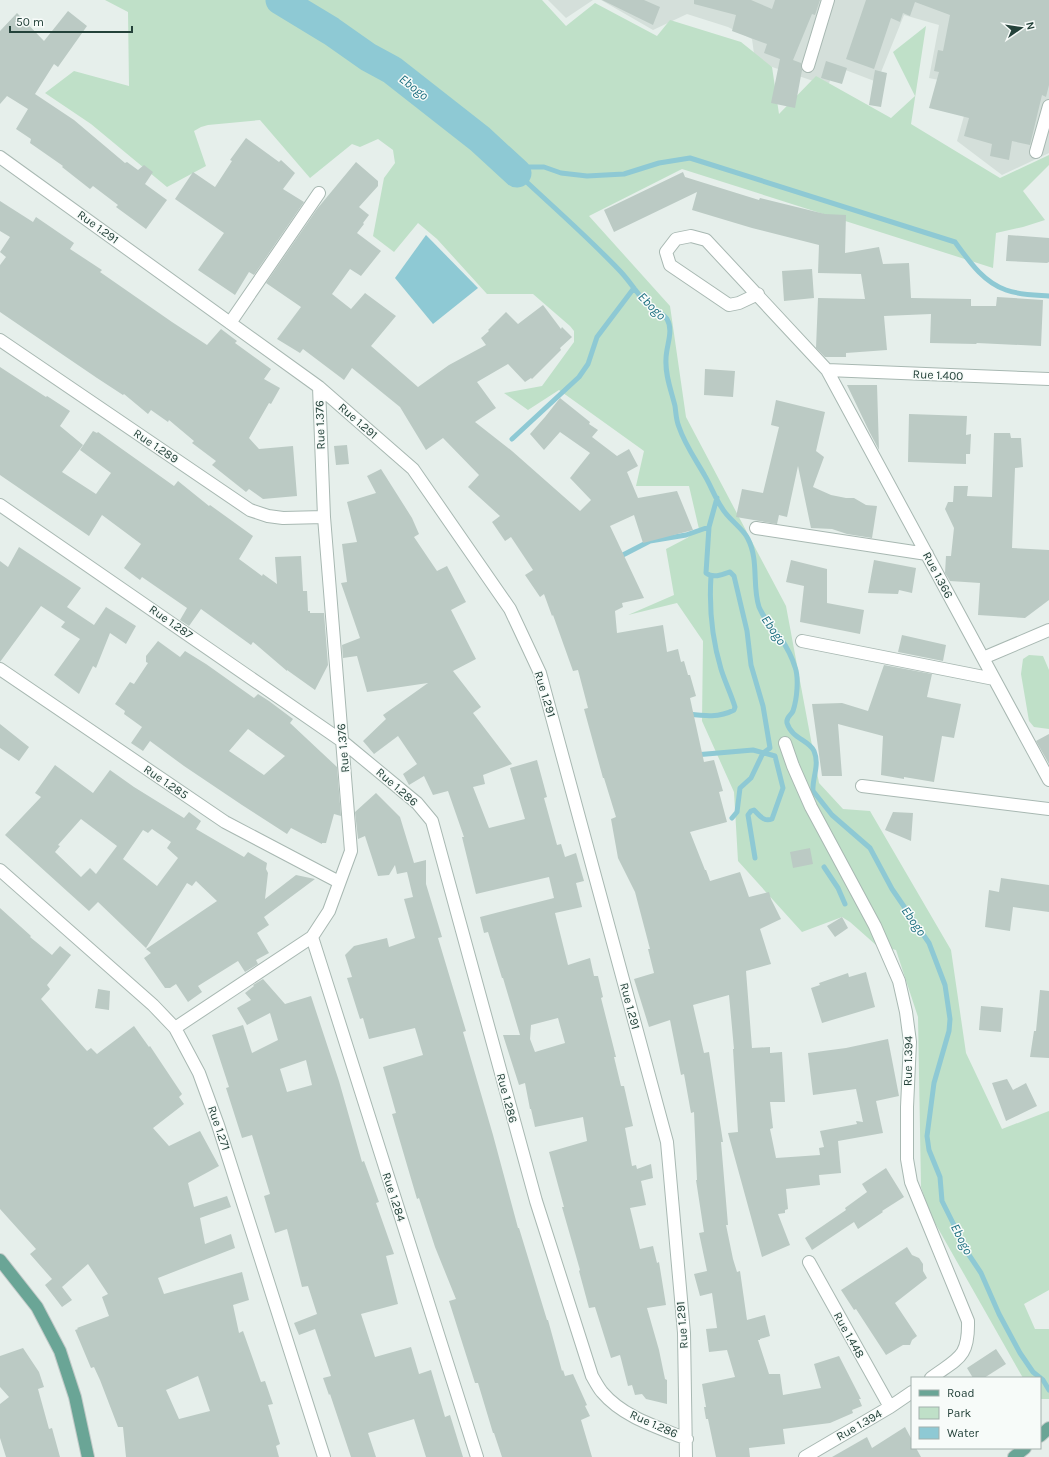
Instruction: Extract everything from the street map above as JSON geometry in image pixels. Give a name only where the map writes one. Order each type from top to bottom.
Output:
[{"type":"main road","points":[[0,1260],[37,1307],[60,1351],[75,1397],[88,1457]]},
{"type":"main road","points":[[1041,1435],[1049,1428]]},
{"type":"main road","points":[[1014,1457],[1024,1449]]},
{"type":"street","points":[[808,66],[828,0]]},
{"type":"street","points":[[1036,152],[1049,106]]},
{"type":"street","name":"Rue 1.291","points":[[0,157],[319,387],[413,469],[510,609],[540,673],[667,1142],[684,1333],[686,1457]]},
{"type":"street","points":[[230,323],[319,193]]},
{"type":"street","name":"Rue 1.366","points":[[758,294],[739,303],[728,305],[670,265],[666,252],[676,239],[691,236],[706,240],[758,294],[827,370],[1049,780]]},
{"type":"street","name":"Rue 1.289","points":[[0,340],[250,510],[268,516],[283,518],[324,517]]},
{"type":"street","name":"Rue 1.400","points":[[827,370],[1049,379]]},
{"type":"street","name":"Rue 1.376","points":[[175,1028],[312,937],[329,911],[351,851],[324,517],[319,387]]},
{"type":"street","name":"Rue 1.287","points":[[0,505],[342,741]]},
{"type":"street","points":[[756,528],[927,554]]},
{"type":"street","points":[[983,658],[1049,630]]},
{"type":"street","points":[[802,641],[994,679]]},
{"type":"street","name":"Rue 1.285","points":[[0,669],[225,822],[339,882]]},
{"type":"street","name":"Rue 1.286","points":[[342,741],[418,803],[432,821],[536,1201],[592,1376],[602,1391],[614,1404],[636,1419],[686,1439]]},
{"type":"street","name":"Rue 1.394","points":[[786,743],[793,766],[811,807],[875,926],[899,981],[906,1012],[910,1042],[907,1106],[907,1159],[911,1182],[968,1321],[969,1336],[962,1355],[932,1377]]},
{"type":"street","points":[[862,786],[1049,809]]},
{"type":"street","name":"Rue 1.271","points":[[0,870],[153,1005],[175,1028],[199,1073],[218,1124],[324,1457]]},
{"type":"street","name":"Rue 1.284","points":[[312,937],[476,1457]]},
{"type":"street","name":"Rue 1.448","points":[[809,1262],[890,1407]]},
{"type":"street","name":"Rue 1.394","points":[[805,1457],[890,1407],[911,1393]]},
{"type":"shaded area","points":[[548,0],[593,0],[566,18]]},
{"type":"shaded area","points":[[601,0],[1049,0],[1049,153],[1002,175],[957,141],[972,87],[929,78],[939,25],[904,15],[877,82],[835,66],[828,86],[755,61],[752,39],[728,27],[687,14],[653,30]]},
{"type":"green space","points":[[105,0],[542,0],[566,26],[595,3],[657,36],[670,20],[741,42],[772,67],[779,114],[816,76],[891,118],[915,96],[893,52],[926,26],[911,124],[1000,178],[1049,155],[1049,165],[1023,191],[1045,220],[996,233],[993,268],[682,169],[589,216],[670,306],[686,417],[786,606],[819,783],[843,809],[870,811],[951,950],[966,1053],[1002,1129],[1049,1111],[1049,1290],[1024,1304],[1035,1329],[1049,1329],[1049,1399],[1041,1399],[1041,1377],[1022,1377],[931,1216],[921,1187],[918,1017],[896,950],[876,945],[850,922],[842,917],[802,932],[738,861],[734,792],[702,721],[703,641],[677,603],[628,615],[674,595],[666,549],[687,538],[699,529],[689,486],[636,486],[644,451],[559,390],[528,410],[504,393],[542,386],[574,342],[574,331],[533,294],[487,294],[437,239],[418,223],[394,252],[373,236],[384,178],[395,163],[393,150],[378,139],[360,147],[352,144],[310,178],[260,120],[208,125],[194,131],[206,166],[167,187],[91,124],[45,93],[74,71],[129,86],[128,12]]},
{"type":"green space","points":[[1029,655],[1043,656],[1049,670],[1049,729],[1034,727],[1029,721],[1021,674],[1023,659]]},
{"type":"water","points":[[426,235],[478,288],[433,324],[395,278]]},
{"type":"building","points":[[602,0],[644,0],[660,7],[653,25]]},
{"type":"building","points":[[694,0],[751,0],[772,9],[775,0],[820,0],[815,15],[812,14],[793,60],[801,63],[802,70],[795,108],[771,103],[780,59],[764,53],[767,44],[732,31],[736,15],[694,4]]},
{"type":"building","points":[[866,0],[1049,0],[1049,85],[1046,97],[1042,95],[1030,145],[1012,141],[1009,160],[990,156],[992,144],[964,136],[969,118],[929,108],[939,72],[934,71],[938,50],[943,51],[950,15],[915,2],[910,16],[903,13],[900,22],[891,18],[874,69],[846,59]]},
{"type":"building","points":[[68,11],[87,26],[58,67],[54,64],[35,94],[74,120],[125,163],[127,162],[138,170],[144,165],[153,172],[145,184],[167,200],[146,229],[116,207],[118,205],[93,186],[90,189],[62,167],[63,166],[30,143],[31,139],[16,129],[28,109],[7,96],[0,104],[0,31],[17,13],[44,41]]},
{"type":"building","points":[[826,61],[847,68],[842,84],[821,78]]},
{"type":"building","points":[[875,70],[887,73],[881,107],[869,105]]},
{"type":"building","points":[[246,138],[279,162],[281,160],[295,173],[283,189],[304,202],[254,275],[249,272],[235,295],[198,270],[224,233],[175,199],[193,172],[215,187],[232,161],[230,160]]},
{"type":"building","points":[[356,162],[378,181],[378,186],[359,207],[369,215],[357,233],[381,251],[361,276],[350,269],[332,294],[351,309],[365,293],[396,316],[371,346],[418,387],[449,365],[486,345],[481,338],[506,312],[518,324],[543,305],[561,329],[562,327],[572,337],[532,379],[531,378],[525,382],[508,364],[477,382],[496,408],[475,422],[512,451],[580,511],[591,500],[570,478],[590,453],[560,432],[544,450],[530,434],[560,398],[590,422],[589,424],[598,430],[592,437],[617,456],[629,449],[638,466],[627,472],[638,498],[677,491],[693,530],[643,543],[634,515],[610,526],[644,598],[622,603],[623,607],[615,611],[617,633],[663,625],[667,652],[678,649],[681,662],[684,661],[688,675],[690,675],[696,696],[690,698],[704,762],[714,760],[723,791],[719,792],[727,822],[690,832],[710,881],[740,872],[749,897],[769,892],[781,919],[760,929],[771,964],[746,971],[752,1048],[770,1047],[770,1053],[782,1052],[785,1102],[770,1102],[773,1128],[770,1129],[776,1158],[820,1155],[819,1148],[824,1147],[820,1131],[857,1124],[856,1121],[863,1122],[856,1089],[813,1095],[808,1053],[846,1048],[888,1039],[899,1096],[876,1101],[883,1133],[838,1141],[841,1173],[819,1175],[820,1185],[786,1189],[788,1209],[785,1210],[785,1213],[778,1214],[790,1245],[762,1257],[728,1133],[738,1132],[734,1049],[729,995],[693,1005],[704,1053],[709,1052],[723,1142],[721,1142],[728,1225],[726,1225],[733,1259],[737,1272],[740,1271],[747,1320],[765,1315],[770,1336],[758,1340],[769,1374],[780,1374],[783,1395],[821,1388],[814,1364],[839,1356],[861,1399],[859,1399],[862,1406],[852,1410],[853,1413],[830,1423],[783,1429],[785,1444],[749,1448],[750,1457],[716,1457],[708,1419],[706,1419],[704,1407],[706,1407],[702,1384],[735,1377],[727,1350],[709,1352],[706,1329],[717,1328],[712,1293],[700,1296],[694,1274],[707,1271],[699,1233],[704,1232],[696,1180],[694,1112],[691,1113],[684,1074],[681,1075],[670,1020],[649,1027],[634,979],[654,973],[648,949],[650,949],[635,892],[618,858],[611,819],[616,817],[603,778],[584,709],[588,708],[578,670],[573,671],[544,594],[540,597],[525,575],[533,570],[511,537],[505,541],[492,522],[500,516],[468,487],[479,475],[443,438],[426,450],[400,407],[352,368],[344,380],[303,349],[300,353],[277,339],[301,307],[266,283],[317,209]]},
{"type":"building","points":[[683,172],[685,177],[759,200],[760,198],[825,214],[846,215],[845,253],[879,247],[883,264],[909,263],[911,298],[971,299],[971,306],[996,306],[997,297],[1043,300],[1041,346],[977,343],[930,343],[931,314],[884,316],[887,350],[846,353],[846,357],[825,357],[816,348],[818,298],[865,299],[861,274],[818,273],[819,245],[752,228],[692,210],[697,192],[614,232],[604,210]]},
{"type":"building","points":[[0,201],[33,222],[36,217],[74,243],[70,249],[102,270],[100,272],[207,345],[221,329],[237,341],[235,343],[271,369],[264,379],[280,388],[271,404],[269,403],[249,438],[259,449],[293,446],[297,496],[263,499],[249,489],[246,492],[212,465],[216,461],[192,443],[194,441],[169,420],[168,422],[151,410],[148,414],[124,394],[123,395],[97,378],[0,312],[0,265],[6,257],[0,252],[10,237],[0,231]]},
{"type":"building","points":[[1008,235],[1049,238],[1049,262],[1006,261]]},
{"type":"building","points":[[812,269],[814,298],[784,301],[782,271]]},
{"type":"building","points":[[0,367],[70,411],[60,426],[83,445],[62,472],[96,494],[111,473],[80,450],[93,431],[98,432],[174,486],[178,481],[209,506],[210,505],[253,536],[239,559],[262,576],[263,574],[277,584],[275,557],[301,556],[303,591],[307,591],[308,611],[310,611],[310,613],[324,613],[328,665],[315,690],[287,671],[253,642],[251,645],[201,609],[189,626],[180,620],[187,608],[142,577],[140,580],[124,568],[141,544],[102,515],[89,536],[0,475]]},
{"type":"building","points":[[705,369],[735,371],[733,397],[704,395]]},
{"type":"building","points":[[847,385],[877,385],[879,450],[869,431]]},
{"type":"building","points":[[776,400],[825,412],[816,451],[824,457],[813,487],[831,495],[854,498],[866,505],[877,506],[872,538],[847,534],[832,529],[811,528],[798,466],[787,517],[779,515],[777,524],[736,517],[742,489],[763,493],[779,427],[771,425]]},
{"type":"building","points":[[909,414],[967,416],[966,435],[971,434],[970,454],[966,454],[966,464],[908,462]]},
{"type":"building","points":[[994,433],[1010,433],[1011,438],[1021,438],[1023,467],[1015,468],[1012,548],[1049,550],[1049,600],[1025,618],[978,615],[980,583],[950,581],[945,573],[946,556],[951,556],[954,528],[945,509],[948,502],[953,502],[954,486],[968,486],[967,496],[992,497]]},
{"type":"building","points":[[347,445],[349,464],[336,465],[334,446]]},
{"type":"building","points":[[381,469],[412,518],[419,534],[414,537],[437,571],[447,566],[466,602],[451,610],[476,659],[453,671],[481,707],[473,713],[512,764],[483,775],[485,784],[473,787],[489,828],[525,819],[510,768],[537,760],[547,797],[544,798],[557,845],[561,844],[565,857],[576,853],[584,881],[576,883],[582,907],[555,913],[568,965],[590,958],[594,976],[598,976],[603,997],[601,998],[616,1057],[614,1057],[621,1086],[624,1086],[633,1126],[625,1128],[632,1166],[636,1165],[637,1169],[651,1164],[653,1178],[641,1181],[646,1205],[630,1208],[640,1249],[653,1246],[657,1263],[659,1262],[666,1305],[647,1308],[659,1350],[665,1379],[667,1380],[667,1404],[646,1399],[642,1394],[635,1395],[632,1385],[628,1386],[620,1355],[611,1358],[595,1307],[589,1308],[549,1152],[587,1141],[583,1117],[535,1127],[525,1083],[519,1085],[503,1035],[520,1035],[488,932],[484,933],[480,917],[554,898],[549,877],[476,894],[462,837],[464,837],[448,791],[433,795],[424,776],[409,785],[403,774],[417,764],[398,736],[374,754],[363,741],[386,719],[383,715],[428,683],[367,692],[357,656],[343,658],[342,645],[360,638],[341,583],[347,582],[342,544],[357,542],[347,502],[376,493],[367,476]],"holes":[[[558,1018],[565,1043],[535,1052],[530,1039],[531,1025]]]},
{"type":"building","points":[[19,547],[81,588],[67,607],[94,625],[106,607],[136,626],[126,644],[110,633],[96,668],[93,666],[79,694],[54,675],[80,639],[61,627],[65,622],[41,606],[0,662],[0,561],[8,567]]},
{"type":"building","points":[[791,560],[827,569],[827,603],[864,610],[860,634],[800,622],[804,586],[786,582]]},
{"type":"building","points":[[874,560],[916,568],[912,593],[899,590],[898,594],[868,593]]},
{"type":"building","points":[[902,635],[946,645],[943,661],[898,652]]},
{"type":"building","points":[[158,641],[180,657],[185,651],[254,698],[258,694],[293,719],[290,723],[337,767],[341,816],[334,814],[326,843],[322,844],[291,828],[287,834],[184,766],[150,741],[143,751],[131,743],[142,727],[124,714],[125,711],[115,704],[130,682],[134,684],[148,663],[146,662],[146,656]],"holes":[[[248,729],[285,756],[264,775],[229,751]]]},
{"type":"building","points":[[884,665],[932,674],[927,697],[961,704],[954,738],[942,736],[934,782],[881,775],[883,736],[838,724],[842,776],[822,776],[812,704],[842,703],[868,711]]},
{"type":"building","points":[[0,724],[29,747],[19,761],[0,748]]},
{"type":"building","points":[[1049,734],[1049,764],[1036,741]]},
{"type":"building","points":[[55,765],[93,793],[110,770],[134,787],[184,818],[189,812],[201,821],[196,829],[244,857],[248,852],[267,863],[266,869],[268,873],[265,899],[296,875],[315,879],[264,917],[269,925],[257,933],[269,953],[256,960],[258,964],[245,972],[238,961],[198,986],[202,992],[188,1002],[176,984],[170,988],[165,988],[144,958],[151,953],[146,949],[217,901],[196,881],[192,886],[187,883],[146,948],[98,902],[89,911],[5,835],[41,797],[35,793]],"holes":[[[81,819],[117,846],[96,874],[90,868],[81,877],[55,852],[60,846],[58,845]],[[152,829],[171,842],[167,848],[178,858],[157,886],[123,859],[143,830],[148,833]]]},
{"type":"building","points":[[376,793],[400,817],[414,863],[426,860],[426,884],[442,937],[438,938],[466,1031],[463,1032],[518,1228],[548,1320],[562,1371],[563,1370],[565,1376],[573,1374],[587,1405],[585,1406],[590,1416],[581,1420],[592,1457],[502,1457],[478,1383],[475,1383],[449,1301],[456,1299],[435,1247],[419,1198],[417,1199],[392,1114],[396,1113],[383,1067],[423,1055],[415,1028],[369,1039],[363,1018],[360,1019],[347,978],[352,977],[345,955],[354,946],[387,938],[389,947],[415,938],[404,899],[413,897],[407,872],[397,874],[395,865],[389,875],[378,876],[365,836],[358,839],[355,812]]},
{"type":"building","points":[[893,812],[913,813],[911,841],[885,830]]},
{"type":"building","points":[[810,848],[813,864],[793,868],[790,852]]},
{"type":"building","points":[[1001,878],[1049,885],[1049,912],[1013,907],[1010,931],[985,927],[989,890],[999,892]]},
{"type":"building","points":[[0,908],[31,936],[30,937],[52,955],[60,946],[71,955],[47,985],[50,989],[41,999],[87,1051],[91,1048],[97,1054],[134,1026],[149,1047],[150,1046],[182,1094],[179,1097],[184,1104],[153,1128],[169,1146],[200,1131],[219,1166],[188,1183],[194,1207],[227,1196],[231,1207],[200,1218],[205,1244],[231,1234],[235,1248],[158,1278],[164,1294],[242,1272],[249,1300],[233,1305],[239,1333],[243,1331],[261,1382],[265,1381],[273,1404],[268,1405],[280,1444],[276,1446],[279,1457],[126,1457],[123,1427],[118,1427],[100,1380],[94,1367],[91,1368],[75,1330],[109,1316],[102,1297],[108,1294],[88,1264],[62,1287],[72,1300],[62,1307],[45,1285],[52,1279],[30,1254],[36,1249],[0,1209]],"holes":[[[198,1376],[210,1411],[179,1419],[166,1390]]]},
{"type":"building","points":[[842,917],[848,928],[835,937],[827,926]]},
{"type":"building","points":[[866,972],[875,1007],[822,1023],[811,988],[820,985],[819,983],[848,973],[849,977]]},
{"type":"building","points":[[263,979],[285,1004],[311,996],[339,1081],[362,1162],[364,1161],[379,1202],[376,1203],[394,1254],[386,1256],[398,1304],[361,1314],[375,1357],[411,1347],[419,1374],[431,1370],[445,1417],[450,1415],[463,1457],[426,1457],[414,1419],[368,1433],[376,1457],[351,1457],[330,1394],[329,1395],[323,1378],[331,1376],[315,1329],[299,1335],[294,1323],[317,1314],[308,1286],[302,1287],[287,1229],[275,1233],[264,1196],[270,1194],[252,1135],[242,1138],[226,1088],[229,1087],[212,1035],[243,1025],[252,1053],[278,1040],[270,1013],[247,1025],[237,1008],[251,1000],[245,993],[254,986],[253,985]],"holes":[[[306,1060],[312,1085],[287,1092],[280,1069]]]},
{"type":"building","points":[[98,989],[110,991],[109,1010],[95,1008]]},
{"type":"building","points":[[1040,990],[1049,991],[1049,1058],[1030,1057],[1034,1031],[1036,1031]]},
{"type":"building","points":[[981,1006],[1003,1008],[1001,1032],[979,1030]]},
{"type":"building","points":[[1007,1079],[1013,1090],[1026,1083],[1037,1106],[1006,1121],[992,1083]]},
{"type":"building","points":[[886,1168],[904,1197],[858,1229],[854,1222],[812,1250],[805,1238],[846,1210],[845,1208],[867,1192],[862,1184]]},
{"type":"building","points":[[907,1247],[912,1255],[919,1258],[923,1264],[923,1271],[927,1278],[895,1303],[917,1336],[912,1340],[910,1345],[903,1345],[886,1355],[856,1309],[854,1310],[841,1290]]},
{"type":"building","points":[[23,1348],[39,1372],[44,1387],[38,1389],[49,1429],[52,1428],[60,1457],[6,1457],[0,1438],[0,1404],[9,1397],[0,1387],[0,1356]]},
{"type":"building","points":[[996,1349],[1006,1364],[986,1377],[972,1377],[967,1368]]},
{"type":"building","points":[[905,1427],[911,1438],[911,1449],[917,1449],[921,1457],[832,1457],[867,1437],[872,1448]]},
{"type":"waterway","name":"Ebogo","points":[[280,0],[331,31],[368,57],[392,70],[480,139],[517,173]]},
{"type":"waterway","name":"Ebogo","points":[[1039,1377],[1033,1372],[1020,1353],[999,1314],[981,1273],[969,1255],[942,1201],[940,1177],[929,1150],[927,1136],[934,1083],[949,1031],[950,1019],[945,985],[929,943],[892,889],[870,848],[832,815],[813,791],[816,756],[812,747],[796,736],[789,728],[787,723],[788,717],[793,711],[796,701],[796,672],[792,659],[784,644],[771,627],[759,607],[751,547],[746,535],[728,516],[720,504],[681,434],[666,371],[666,354],[670,334],[667,319],[649,306],[625,276],[583,234],[517,173],[529,167],[544,167],[561,173],[587,176],[624,174],[659,163],[690,158],[955,242],[977,270],[990,282],[1016,293],[1049,296]]},
{"type":"waterway","points":[[512,439],[579,377],[588,364],[597,337],[634,288]]},
{"type":"waterway","points":[[717,498],[709,527],[706,573],[715,576],[730,572],[734,576],[747,631],[751,665],[763,706],[770,748],[763,753],[751,778],[740,788],[737,812],[732,818]]},
{"type":"waterway","points":[[619,557],[650,541],[686,535],[709,527]]},
{"type":"waterway","points":[[688,714],[706,716],[717,715],[728,713],[734,710],[735,707],[721,669],[715,646],[710,599],[711,576]]},
{"type":"waterway","points":[[695,755],[753,750],[775,756],[783,788],[772,819],[764,819],[754,810],[748,815],[755,858]]},
{"type":"waterway","points":[[824,867],[838,888],[845,904]]},
{"type":"waterway","name":"Ebogo","points":[[1041,1378],[1049,1390]]}]
